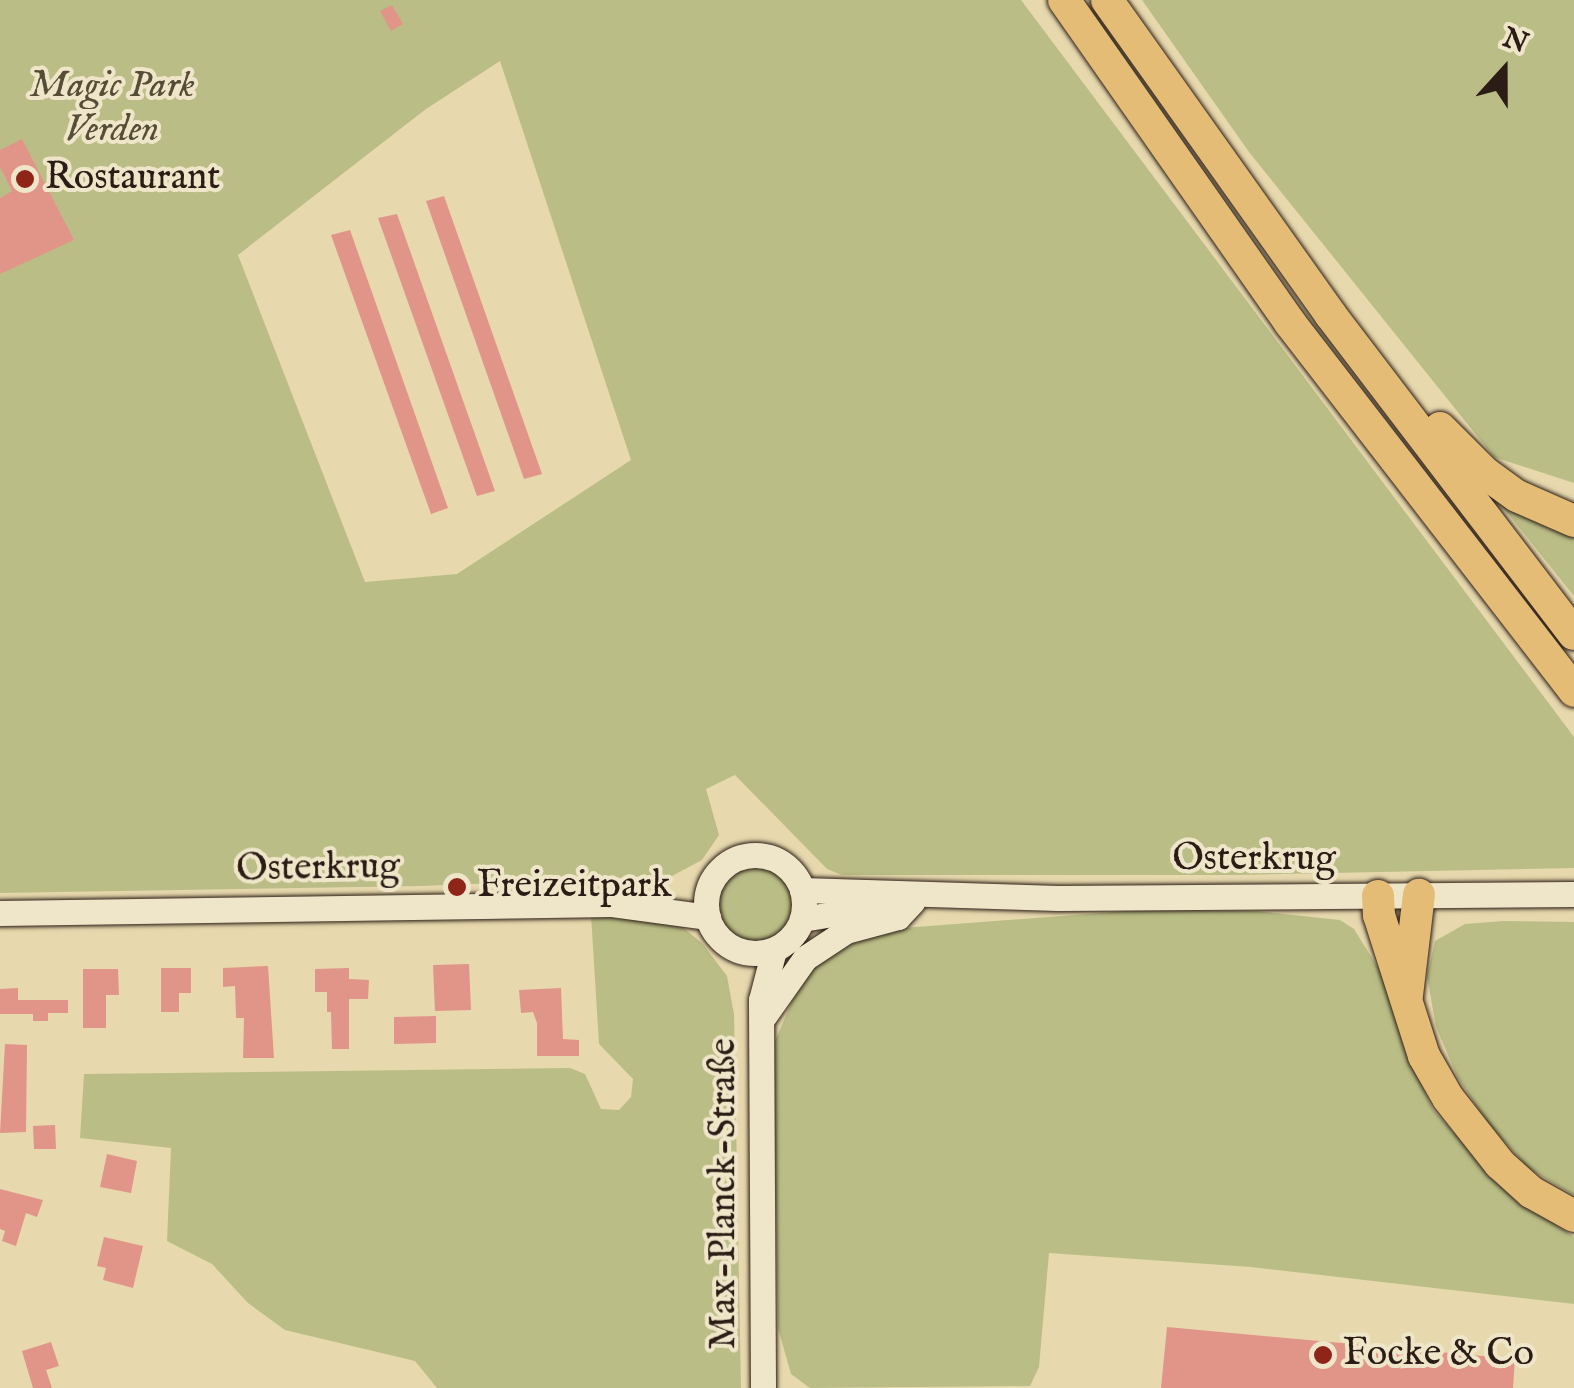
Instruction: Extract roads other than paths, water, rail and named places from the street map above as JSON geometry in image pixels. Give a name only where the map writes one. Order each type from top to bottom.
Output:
[{"type":"highway","points":[[1064,0],[1290,323],[1574,691]]},
{"type":"highway","points":[[1107,0],[1343,329],[1574,634]]},
{"type":"highway","points":[[1343,329],[1372,343],[1440,428],[1485,473],[1517,496],[1574,521]]},
{"type":"highway","points":[[1378,896],[1380,916],[1424,1056],[1476,1137],[1531,1192],[1574,1216]]},
{"type":"highway","points":[[1406,1000],[1419,896]]},
{"type":"main road","name":"Osterkrug","points":[[0,913],[638,904],[709,889],[729,863],[757,856],[780,862],[802,890],[923,900],[1574,894]]},
{"type":"main road","points":[[709,889],[708,917],[723,940],[744,952],[774,950],[786,942],[802,919],[802,890]]},
{"type":"main road","name":"Osterkrug","points":[[802,919],[923,900]]},
{"type":"main road","points":[[761,1010],[805,958],[846,931],[898,917],[923,900]]},
{"type":"main road","name":"Osterkrug","points":[[638,904],[708,917]]},
{"type":"main road","name":"Max-Planck-Straße","points":[[764,1388],[761,1010],[774,950]]},
{"type":"main road","name":"Max-Planck-Straße","points":[[744,952],[761,1010]]},
{"type":"place","name":"Rostaurant","points":[[25,179]]},
{"type":"place","name":"Freizeitpark","points":[[457,887]]},
{"type":"place","name":"Focke & Co","points":[[1323,1355]]},
{"type":"park label","name":"Magic Park Verden","points":[[112,108]]}]
